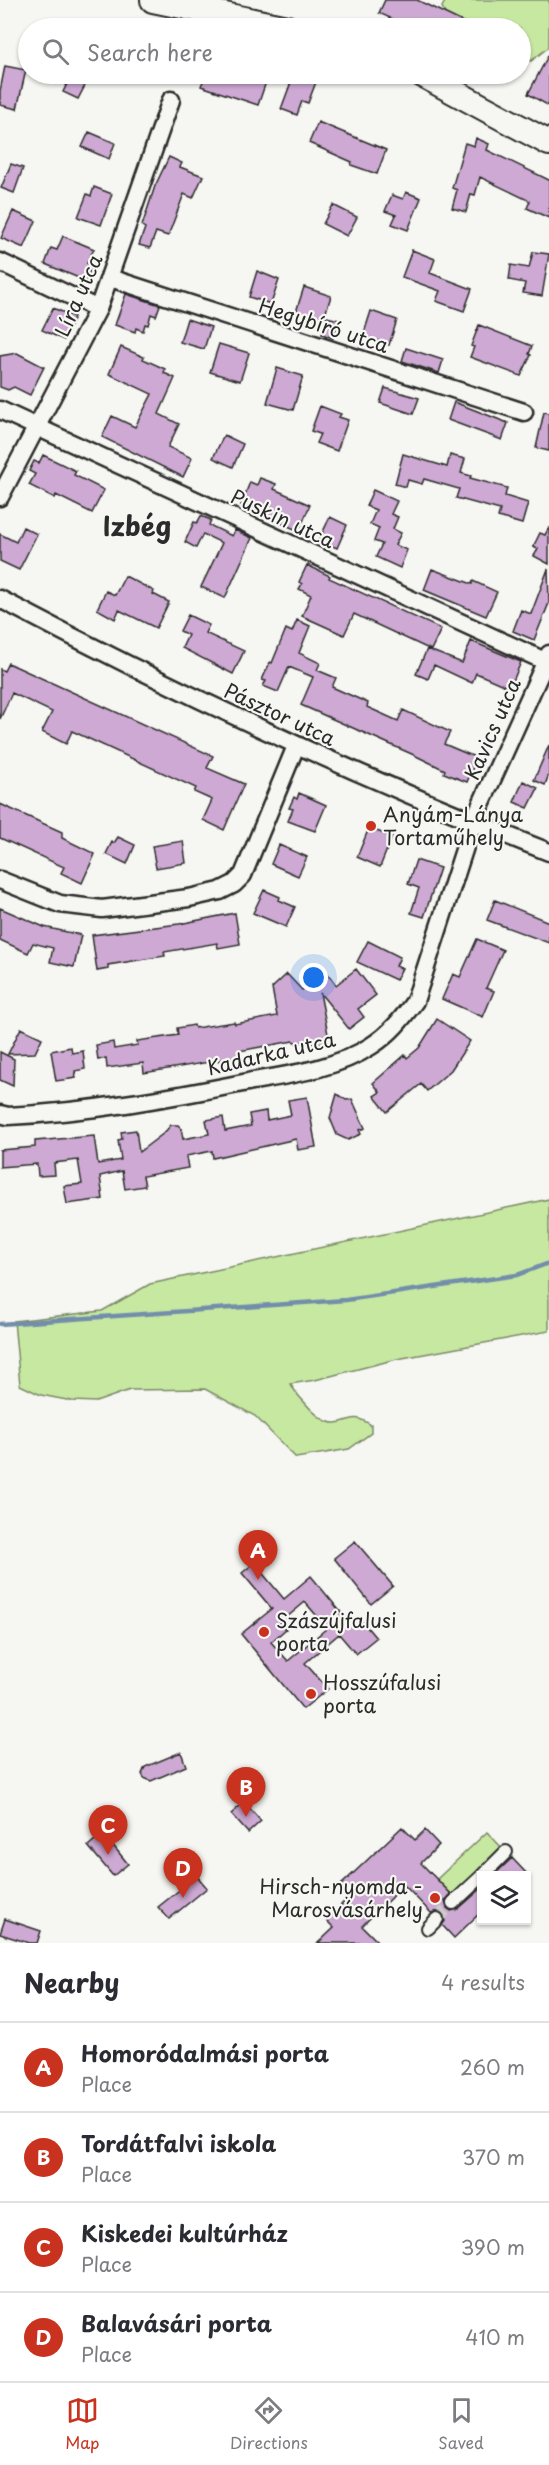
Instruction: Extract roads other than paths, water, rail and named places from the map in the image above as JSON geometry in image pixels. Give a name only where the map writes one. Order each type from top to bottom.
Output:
[{"type":"main road","points":[[153,0],[239,18]]},
{"type":"main road","points":[[440,84],[549,143]]},
{"type":"street","name":"Líra utca","points":[[0,497],[98,309],[171,100]]},
{"type":"street","points":[[0,262],[98,309]]},
{"type":"street","name":"Hegybíró utca","points":[[110,278],[524,412]]},
{"type":"street","name":"Puskin utca","points":[[0,410],[548,659]]},
{"type":"street","name":"Pásztor utca","points":[[0,599],[103,653],[296,746],[549,852]]},
{"type":"street","name":"Kavics utca","points":[[473,822],[548,659]]},
{"type":"street","points":[[0,880],[60,904],[102,909],[189,898],[220,891],[234,884],[243,875],[296,746]]},
{"type":"street","name":"Kadarka utca","points":[[0,1114],[8,1116],[56,1113],[184,1095],[277,1077],[332,1063],[369,1047],[398,1026],[415,1001],[473,822]]},
{"type":"street","points":[[487,1871],[506,1852]]},
{"type":"street","points":[[453,1903],[477,1881]]},
{"type":"waterway","points":[[0,1324],[346,1300],[517,1275],[549,1263]]},
{"type":"tunnel","points":[[437,1919],[453,1903]]},
{"type":"place","name":"Anyám-Lánya Tortaműhely","points":[[371,826]]},
{"type":"place","name":"Homoródalmási porta","points":[[258,1580]]},
{"type":"place","name":"Szászújfalusi porta","points":[[264,1632]]},
{"type":"place","name":"Hosszúfalusi porta","points":[[311,1694]]},
{"type":"place","name":"Tordátfalvi iskola","points":[[246,1817]]},
{"type":"place","name":"Kiskedei kultúrház","points":[[108,1855]]},
{"type":"place","name":"Balavásári porta","points":[[183,1898]]},
{"type":"place","name":"Hirsch-nyomda - Marosvásárhely","points":[[435,1898]]},
{"type":"district","name":"Izbég","points":[[137,525]]}]
